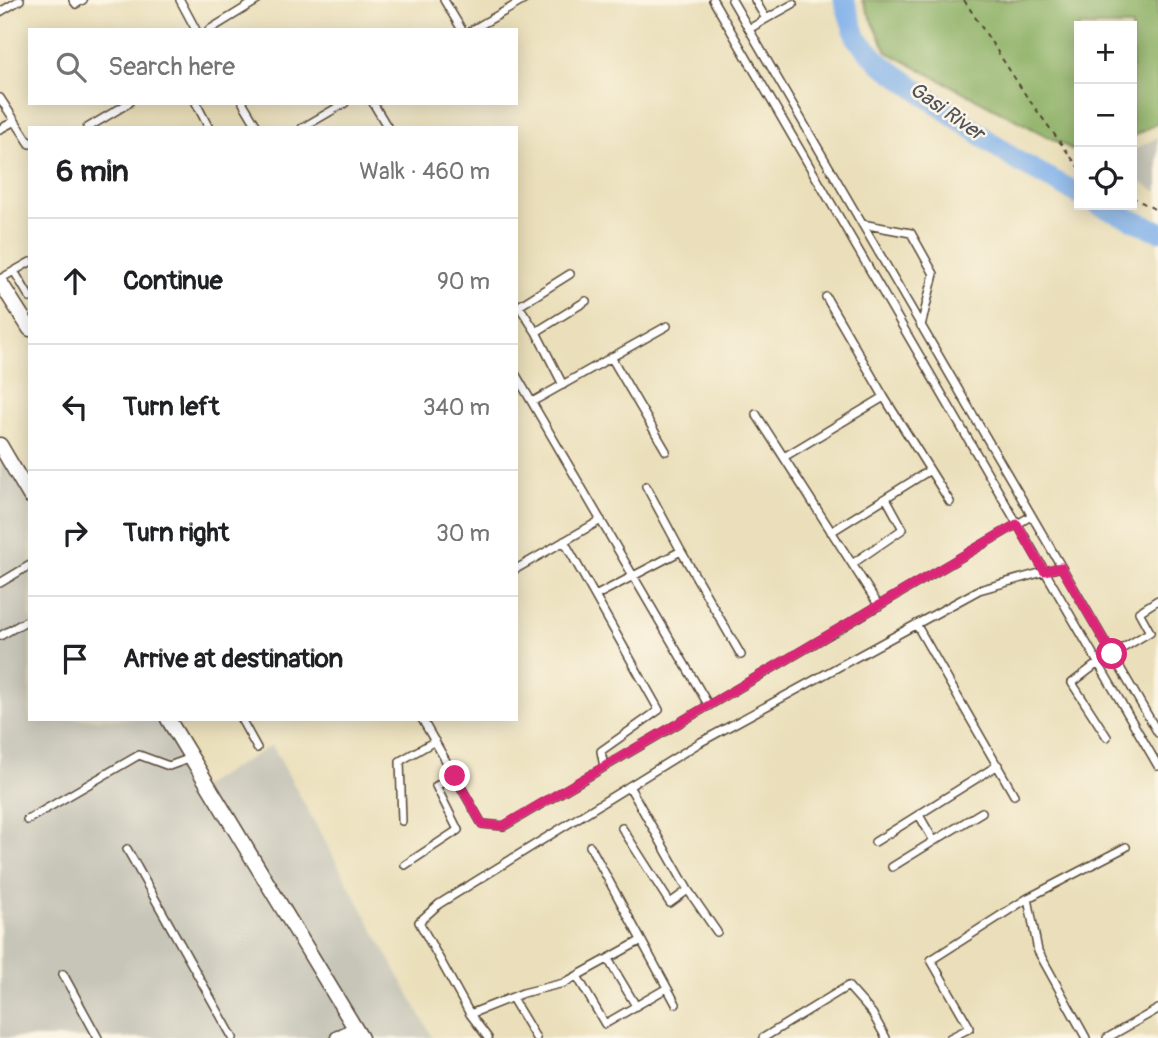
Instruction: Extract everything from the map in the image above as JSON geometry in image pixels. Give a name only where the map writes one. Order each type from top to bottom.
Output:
[{"type":"street","points":[[0,280],[28,326]]},
{"type":"street","points":[[0,445],[28,493]]},
{"type":"street","points":[[170,721],[358,1033],[338,1038]]},
{"type":"lane","points":[[0,12],[20,0]]},
{"type":"lane","points":[[73,0],[76,4],[83,0]]},
{"type":"lane","points":[[180,0],[195,28]]},
{"type":"lane","points":[[212,28],[258,0]]},
{"type":"lane","points":[[444,0],[461,28]]},
{"type":"lane","points":[[475,28],[524,0]]},
{"type":"lane","points":[[713,0],[1158,766]]},
{"type":"lane","points":[[732,0],[1158,733]]},
{"type":"lane","points":[[755,0],[766,19]]},
{"type":"lane","points":[[749,29],[793,4]]},
{"type":"lane","points":[[0,98],[28,141]]},
{"type":"lane","points":[[90,126],[126,105]]},
{"type":"lane","points":[[197,105],[208,126]]},
{"type":"lane","points":[[244,105],[257,126]]},
{"type":"lane","points":[[306,126],[342,105]]},
{"type":"lane","points":[[374,105],[387,126]]},
{"type":"lane","points":[[0,129],[15,121]]},
{"type":"lane","points":[[862,224],[911,233],[934,274],[921,326]]},
{"type":"lane","points":[[0,280],[28,263]]},
{"type":"lane","points":[[14,271],[28,295]]},
{"type":"lane","points":[[563,384],[536,331],[519,306],[570,274]]},
{"type":"lane","points":[[826,297],[884,397],[950,502]]},
{"type":"lane","points":[[536,331],[586,301]]},
{"type":"lane","points":[[532,402],[667,326]]},
{"type":"lane","points":[[611,357],[666,451]]},
{"type":"lane","points":[[518,378],[709,706]]},
{"type":"lane","points":[[784,457],[884,397]]},
{"type":"lane","points":[[756,414],[879,606]]},
{"type":"lane","points":[[831,532],[930,470]]},
{"type":"lane","points":[[646,486],[741,655]]},
{"type":"lane","points":[[852,564],[903,529],[886,498]]},
{"type":"lane","points":[[423,721],[482,824],[503,826],[1031,516]]},
{"type":"lane","points":[[518,568],[600,520]]},
{"type":"lane","points":[[564,541],[659,710],[601,751],[604,767]]},
{"type":"lane","points":[[595,596],[681,551]]},
{"type":"lane","points":[[0,583],[28,566]]},
{"type":"lane","points":[[488,1038],[470,1014],[419,922],[439,904],[699,743],[916,624],[979,590],[1061,567]]},
{"type":"lane","points":[[1107,737],[1072,683],[1098,663],[1150,632],[1139,612],[1158,600]]},
{"type":"lane","points":[[0,636],[28,620]]},
{"type":"lane","points":[[916,624],[1014,795]]},
{"type":"lane","points":[[242,721],[257,748]]},
{"type":"lane","points":[[402,821],[400,761],[435,741]]},
{"type":"lane","points":[[27,820],[139,755],[169,766],[191,758]]},
{"type":"lane","points":[[876,842],[998,765]]},
{"type":"lane","points":[[405,865],[458,830],[436,786],[455,776]]},
{"type":"lane","points":[[629,786],[688,890],[716,932]]},
{"type":"lane","points":[[892,867],[982,812]]},
{"type":"lane","points":[[919,815],[934,841]]},
{"type":"lane","points":[[622,828],[670,903],[688,890]]},
{"type":"lane","points":[[590,846],[676,1004]]},
{"type":"lane","points":[[950,1038],[970,1028],[931,960],[1028,898],[1126,847]]},
{"type":"lane","points":[[127,849],[233,1038]]},
{"type":"lane","points":[[1028,898],[1038,951],[1086,1038]]},
{"type":"lane","points":[[470,1014],[564,983],[640,941]]},
{"type":"lane","points":[[608,959],[636,1006]]},
{"type":"lane","points":[[63,974],[98,1038]]},
{"type":"lane","points":[[577,976],[605,1024],[667,988]]},
{"type":"lane","points":[[763,1038],[848,986],[872,1013],[886,1038]]},
{"type":"lane","points":[[512,998],[536,1038]]},
{"type":"lane","points":[[1107,1038],[1158,1009]]},
{"type":"path","points":[[964,0],[1027,97],[1074,161]]},
{"type":"path","points":[[1137,200],[1158,211]]},
{"type":"shaded area","points":[[1158,137],[1158,192],[1137,180],[1137,148]]},
{"type":"shaded area","points":[[0,449],[28,493],[28,721],[162,721],[201,787],[272,745],[433,1038],[0,1038]]},
{"type":"green space","points":[[862,0],[1158,0],[1158,123],[1137,134],[1137,21],[1074,21],[1074,150],[887,52]]},
{"type":"waterway","name":"Gasi River","points":[[844,0],[857,39],[880,63],[1017,161],[1074,191]]},
{"type":"waterway","name":"Gasi River","points":[[1110,210],[1158,231]]},
{"type":"route","points":[[455,776],[482,824],[503,826],[1017,524],[1044,571],[1061,567],[1112,654]]}]
